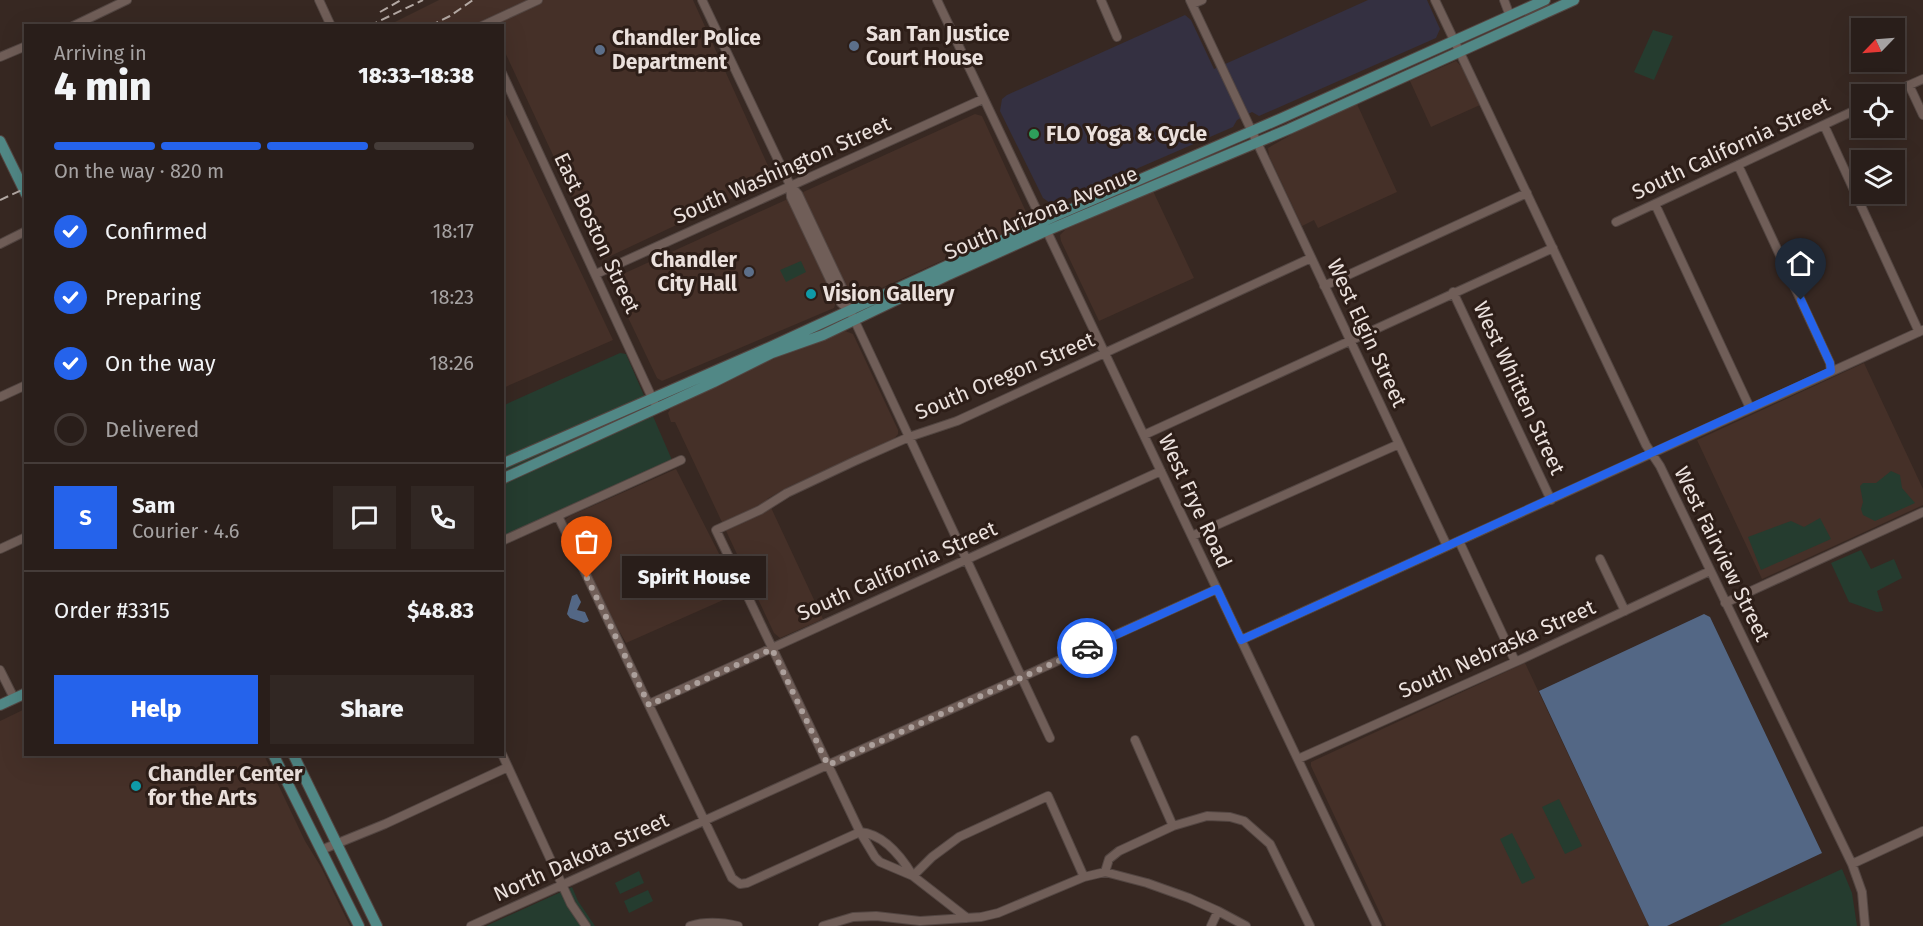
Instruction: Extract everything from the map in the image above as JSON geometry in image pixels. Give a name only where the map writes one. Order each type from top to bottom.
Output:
[{"type":"main road","name":"South Arizona Avenue","points":[[1254,137],[1545,0]]},
{"type":"main road","name":"South Arizona Avenue","points":[[504,463],[652,397],[852,316],[1044,226],[1459,52],[1574,0]]},
{"type":"main road","points":[[0,141],[24,190]]},
{"type":"main road","name":"South Arizona Avenue","points":[[504,478],[772,353],[810,340],[852,316]]},
{"type":"main road","points":[[0,705],[24,694]]},
{"type":"main road","points":[[274,756],[359,926]]},
{"type":"main road","points":[[294,756],[377,926]]},
{"type":"street","points":[[77,24],[128,0]]},
{"type":"street","points":[[319,0],[330,24]]},
{"type":"street","points":[[486,24],[538,0]]},
{"type":"street","points":[[702,0],[790,185],[798,194],[848,300],[852,316],[1050,738]]},
{"type":"street","name":"West Frye Road","points":[[937,0],[982,99],[1377,926]]},
{"type":"street","points":[[1101,0],[1117,37]]},
{"type":"street","points":[[1191,2],[1202,0]]},
{"type":"street","name":"West Fairview Street","points":[[1435,0],[1646,445],[1653,454],[1852,864],[1862,892],[1866,926]]},
{"type":"street","points":[[1504,0],[1510,15]]},
{"type":"street","name":"West Elgin Street","points":[[1191,2],[1447,546]]},
{"type":"street","points":[[0,57],[24,47]]},
{"type":"street","name":"East Boston Street","points":[[504,77],[657,408]]},
{"type":"street","points":[[1905,87],[1923,79]]},
{"type":"street","points":[[1909,85],[1923,116]]},
{"type":"street","name":"South Washington Street","points":[[596,274],[982,99]]},
{"type":"street","name":"South California Street","points":[[1616,222],[1851,112]]},
{"type":"street","points":[[1241,640],[1921,331],[1824,125]]},
{"type":"street","points":[[1738,165],[1830,363],[1831,371]]},
{"type":"street","points":[[1324,286],[1527,193]]},
{"type":"street","points":[[1655,204],[1750,408]]},
{"type":"street","points":[[0,244],[24,232]]},
{"type":"street","points":[[1144,435],[1552,248]]},
{"type":"street","name":"South Oregon Street","points":[[772,649],[716,530],[760,510],[796,489],[909,437],[957,421],[1311,258]]},
{"type":"street","name":"West Whitten Street","points":[[1454,292],[1551,500]]},
{"type":"street","points":[[0,397],[24,385]]},
{"type":"street","points":[[1192,536],[1399,444]]},
{"type":"street","points":[[504,541],[681,460]]},
{"type":"street","name":"South California Street","points":[[649,705],[1161,471]]},
{"type":"street","points":[[1725,603],[1923,512]]},
{"type":"street","points":[[558,516],[732,878],[740,884],[747,883],[860,832],[871,833],[885,842],[904,861],[913,876]]},
{"type":"street","points":[[0,549],[24,538]]},
{"type":"street","points":[[1459,541],[1515,661]]},
{"type":"street","points":[[1600,558],[1625,611]]},
{"type":"street","name":"South Nebraska Street","points":[[1298,759],[1710,571]]},
{"type":"street","name":"North Dakota Street","points":[[471,926],[1217,589]]},
{"type":"street","points":[[772,649],[860,832],[875,857],[880,862],[913,876],[967,918]]},
{"type":"street","points":[[0,670],[14,698]]},
{"type":"street","points":[[1135,740],[1173,826]]},
{"type":"street","points":[[503,756],[571,904],[586,926]]},
{"type":"street","points":[[321,850],[508,767]]},
{"type":"street","points":[[913,876],[932,857],[959,837],[1048,796],[1084,877]]},
{"type":"street","points":[[1106,872],[1109,859],[1119,851],[1173,826],[1207,816],[1230,817],[1244,821],[1270,844],[1310,926]]},
{"type":"street","points":[[1852,864],[1923,831]]},
{"type":"street","points":[[823,926],[853,916],[920,921],[967,918],[998,913],[1084,877],[1106,872],[1147,883],[1218,911],[1246,926]]},
{"type":"street","points":[[1211,926],[1218,911]]},
{"type":"street","points":[[690,926],[703,922],[738,926]]},
{"type":"shaded area","points":[[439,0],[693,0],[774,179],[602,260],[504,50],[504,24],[391,24]]},
{"type":"shaded area","points":[[1368,0],[1427,0],[1440,29],[1436,38],[1259,116],[1252,112],[1237,120],[1233,127],[1053,205],[1043,198],[1000,111],[1002,99],[1007,95],[1185,15],[1191,20],[1214,69]]},
{"type":"shaded area","points":[[1456,61],[1463,68],[1480,105],[1431,127],[1410,81]]},
{"type":"shaded area","points":[[1357,104],[1397,192],[1318,228],[1314,220],[1302,226],[1269,156],[1268,148],[1305,127]]},
{"type":"shaded area","points":[[504,110],[613,340],[504,388]]},
{"type":"shaded area","points":[[975,114],[982,116],[1027,214],[1025,223],[855,300],[848,296],[836,302],[834,308],[662,381],[657,378],[612,284],[614,278]]},
{"type":"shaded area","points":[[1153,191],[1194,278],[1099,321],[1060,235],[1066,229]]},
{"type":"shaded area","points":[[845,331],[853,334],[898,434],[894,439],[788,487],[767,499],[823,619],[780,638],[774,633],[675,422],[671,422],[668,413],[671,408],[770,360]]},
{"type":"shaded area","points":[[1864,363],[1923,489],[1923,505],[1762,579],[1697,440]]},
{"type":"shaded area","points":[[676,469],[739,593],[626,643],[595,588],[565,520]]},
{"type":"shaded area","points":[[1525,663],[1648,924],[1644,926],[1386,926],[1311,762]]},
{"type":"shaded area","points":[[24,709],[24,756],[264,756],[305,841],[321,867],[350,926],[0,926],[0,721]]},
{"type":"green space","points":[[1653,30],[1673,36],[1654,80],[1634,72]]},
{"type":"green space","points":[[801,261],[806,272],[786,282],[780,270]]},
{"type":"green space","points":[[620,353],[626,354],[672,460],[504,537],[504,405]]},
{"type":"green space","points":[[1891,471],[1900,475],[1902,488],[1915,503],[1875,521],[1863,515],[1860,486],[1863,483],[1876,483]]},
{"type":"green space","points":[[1820,518],[1831,539],[1761,570],[1748,537],[1791,521],[1804,527]]},
{"type":"green space","points":[[1861,550],[1871,569],[1894,559],[1902,578],[1877,591],[1883,611],[1877,612],[1849,602],[1831,563]]},
{"type":"green space","points":[[1559,799],[1582,846],[1565,854],[1542,807]]},
{"type":"green space","points":[[1512,833],[1535,878],[1522,884],[1500,839]]},
{"type":"green space","points":[[1842,869],[1852,893],[1857,926],[1718,926]]},
{"type":"green space","points":[[639,871],[644,883],[620,894],[615,883]]},
{"type":"green space","points":[[572,887],[578,901],[595,926],[486,926]]},
{"type":"green space","points":[[648,890],[653,901],[629,913],[624,901]]},
{"type":"water","points":[[577,594],[581,602],[577,610],[585,612],[589,621],[584,623],[570,618],[567,614],[572,596]]},
{"type":"water","points":[[1704,614],[1710,617],[1822,853],[1667,926],[1649,926],[1539,691]]},
{"type":"railway","points":[[380,12],[401,0]]},
{"type":"railway","points":[[373,24],[423,0]]},
{"type":"railway","points":[[434,24],[473,0]]},
{"type":"railway","points":[[0,200],[24,189]]},
{"type":"way so far","points":[[587,578],[649,705],[772,649],[828,765],[1087,648]]},
{"type":"place","name":"San Tan Justice Court House","points":[[854,46]]},
{"type":"place","name":"Chandler Police Department","points":[[600,50]]},
{"type":"place","name":"FLO Yoga & Cycle","points":[[1034,134]]},
{"type":"place","name":"Chandler City Hall","points":[[749,272]]},
{"type":"place","name":"Vision Gallery","points":[[811,294]]},
{"type":"place","name":"Spirit House","points":[[587,578]]},
{"type":"place","name":"Chandler Center for the Arts","points":[[136,786]]},
{"type":"route","points":[[1087,648],[1217,589],[1241,640],[1831,371],[1830,363],[1801,300]]}]
